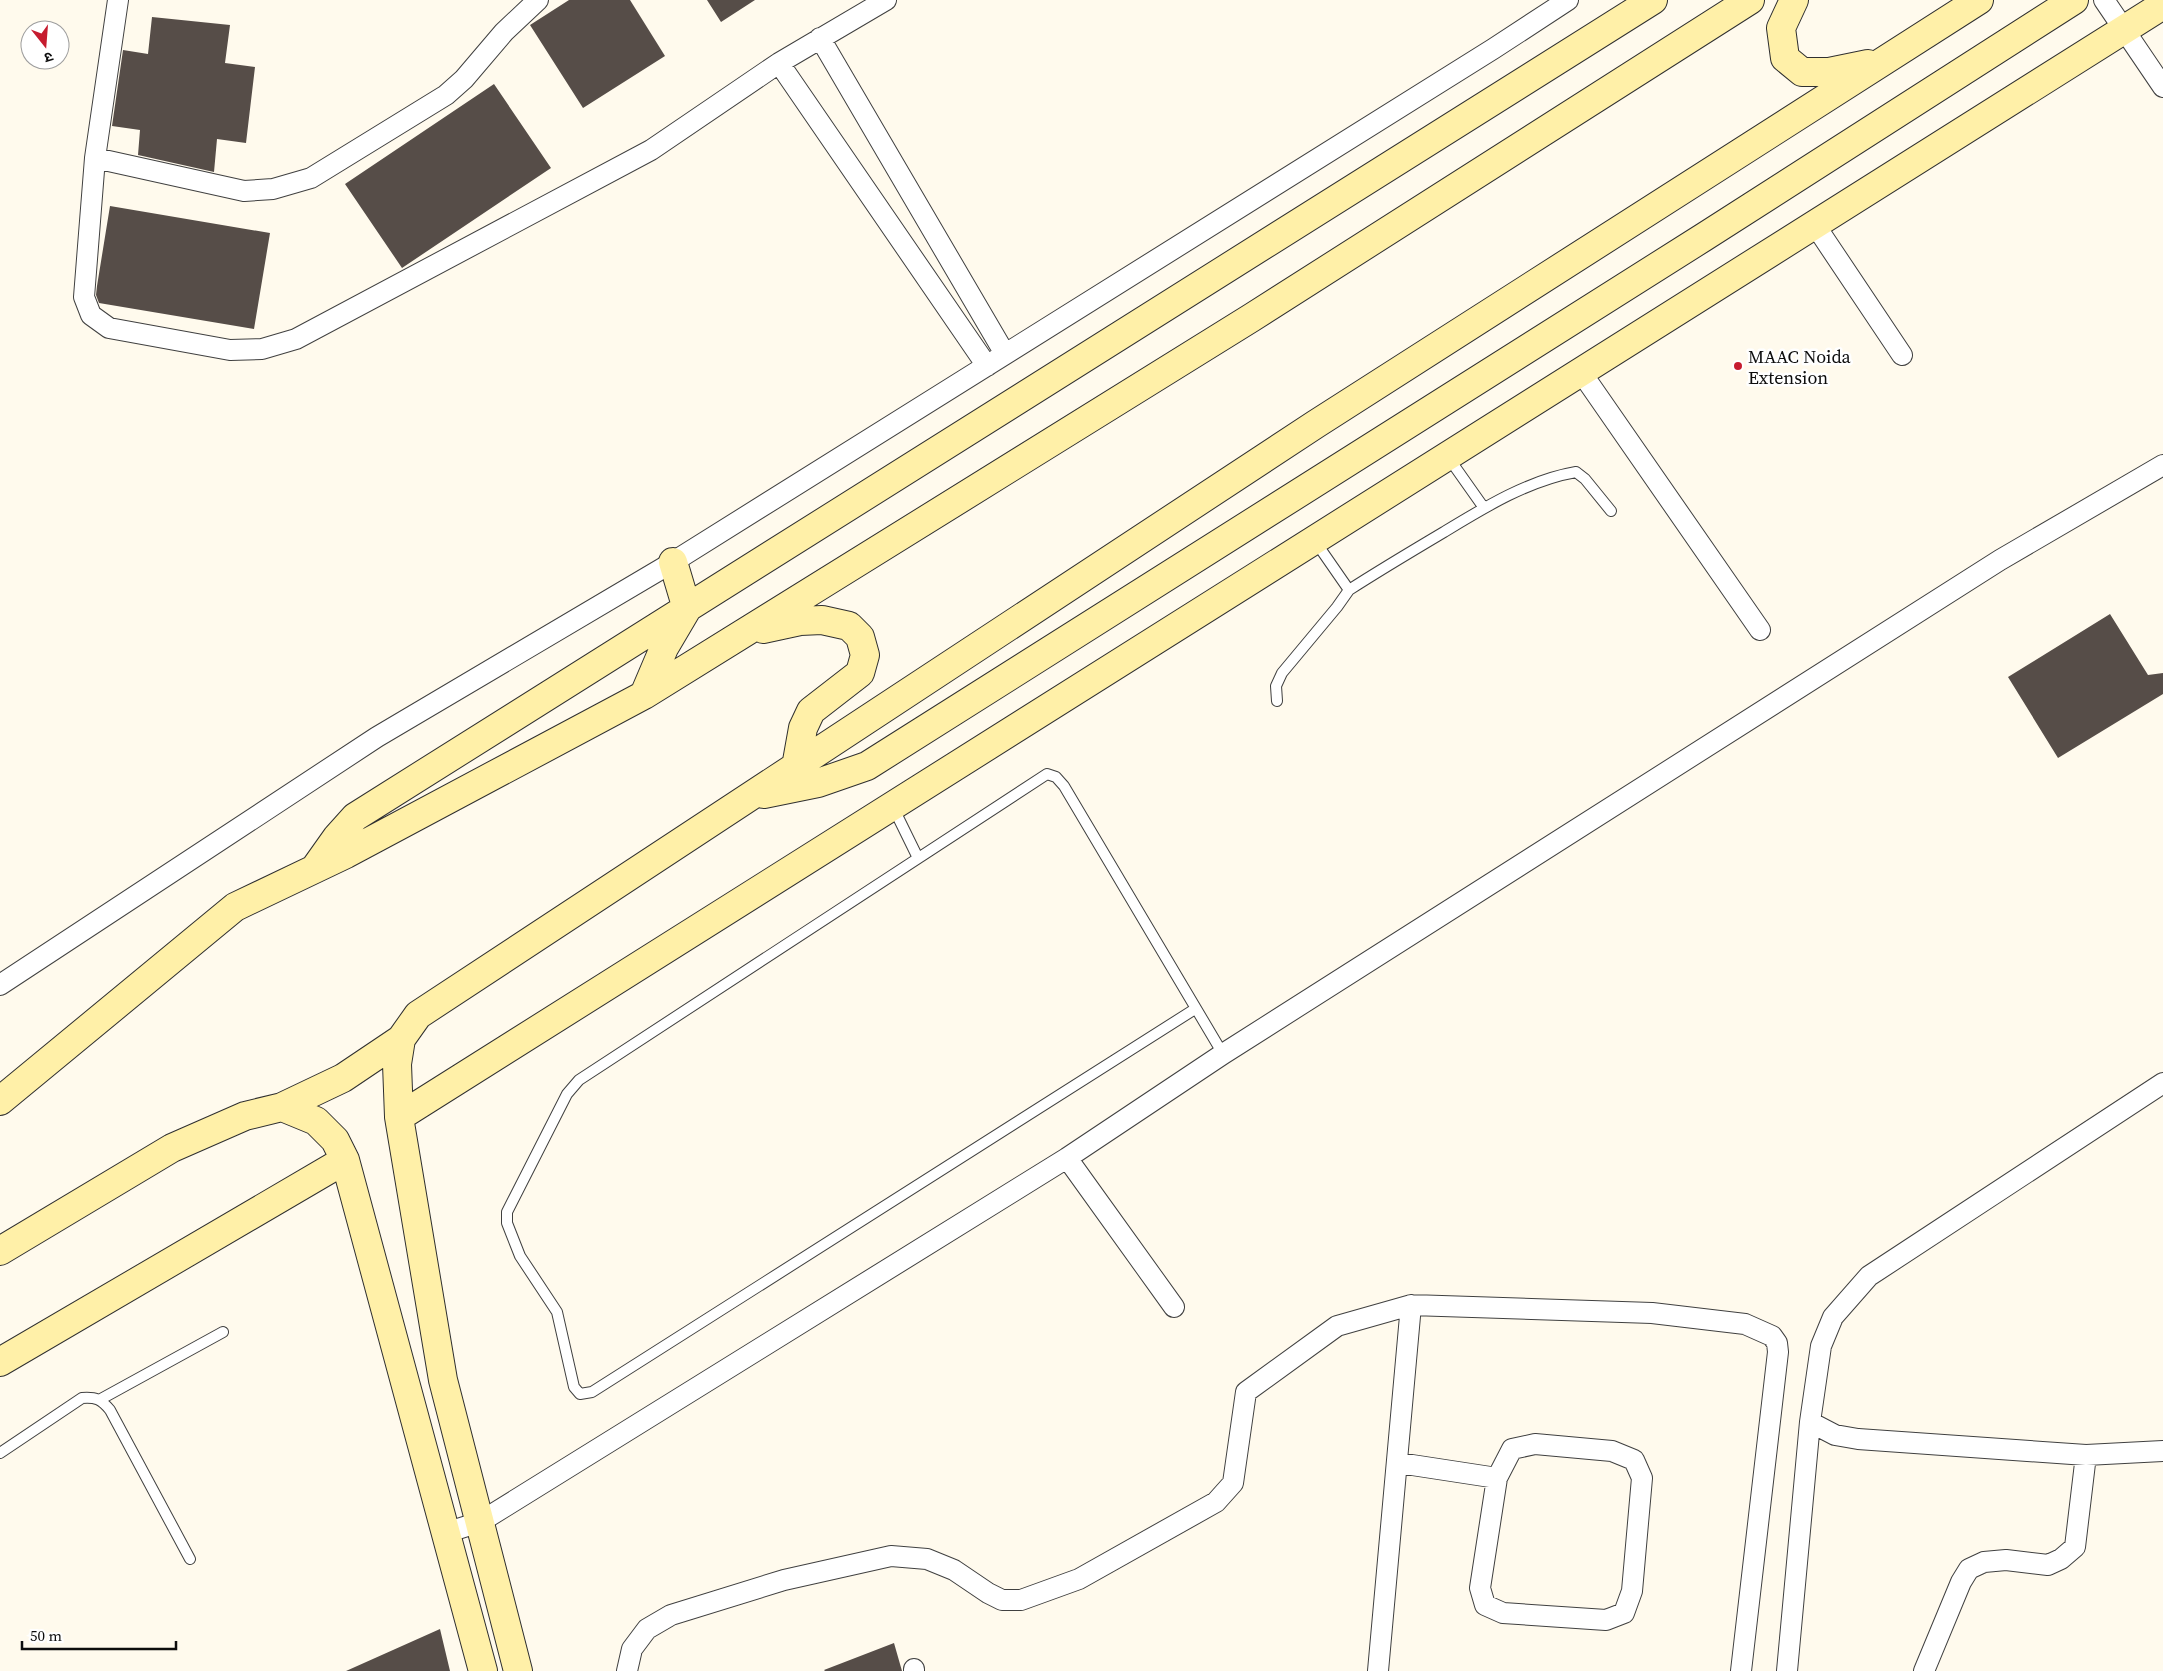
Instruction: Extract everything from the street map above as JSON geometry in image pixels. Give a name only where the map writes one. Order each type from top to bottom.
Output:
[{"type":"street","points":[[118,0],[95,158],[84,296],[91,315],[109,328],[230,350],[262,349],[296,340],[651,150],[779,63],[886,0]]},
{"type":"street","points":[[95,158],[244,191],[273,189],[310,178],[446,95],[464,79],[504,32],[538,0]]},
{"type":"street","points":[[0,985],[377,737],[673,562],[1485,54],[1567,0]]},
{"type":"street","points":[[314,869],[336,837],[355,817],[1653,0]]},
{"type":"street","points":[[1,1098],[235,907],[346,854],[644,695],[1251,318],[1750,0]]},
{"type":"street","points":[[1794,0],[1781,28],[1785,58],[1802,72],[1829,72],[1884,61]]},
{"type":"street","points":[[0,1251],[172,1148],[245,1116],[282,1108],[343,1078],[401,1039],[418,1015],[1316,424],[1979,0]]},
{"type":"street","points":[[751,797],[818,783],[867,766],[1704,237],[2074,0]]},
{"type":"street","points":[[2104,0],[2163,87]]},
{"type":"street","points":[[399,1117],[2163,5]]},
{"type":"street","points":[[820,38],[1005,354]]},
{"type":"street","points":[[779,63],[987,366]]},
{"type":"street","points":[[1814,226],[1902,355]]},
{"type":"street","points":[[1581,372],[1760,630]]},
{"type":"street","points":[[445,1533],[480,1522],[1067,1158],[1223,1054],[2000,560],[2163,465]]},
{"type":"street","points":[[644,695],[664,648],[687,609],[673,562]]},
{"type":"street","points":[[742,634],[800,621],[822,620],[849,626],[860,636],[865,656],[860,673],[812,711],[803,728],[796,767]]},
{"type":"street","points":[[401,1039],[397,1064],[399,1117],[443,1380],[518,1671]]},
{"type":"street","points":[[1787,1671],[1810,1422],[1821,1346],[1833,1316],[1869,1276],[2163,1083]]},
{"type":"street","points":[[282,1108],[316,1121],[335,1140],[345,1160],[483,1671]]},
{"type":"street","points":[[1067,1158],[1174,1307]]},
{"type":"street","points":[[0,1362],[345,1160]]},
{"type":"street","points":[[1378,1671],[1411,1305]]},
{"type":"street","points":[[627,1671],[632,1649],[647,1629],[671,1615],[784,1580],[891,1556],[927,1558],[954,1570],[1002,1600],[1021,1600],[1080,1579],[1216,1502],[1233,1483],[1246,1392],[1337,1326],[1411,1305],[1652,1313],[1745,1324],[1772,1336],[1777,1343],[1778,1352],[1742,1671]]},
{"type":"street","points":[[1810,1422],[1836,1435],[1858,1439],[2086,1455],[2163,1451]]},
{"type":"street","points":[[1535,1444],[1612,1451],[1634,1460],[1642,1478],[1632,1591],[1624,1613],[1606,1620],[1503,1613],[1485,1605],[1480,1588],[1497,1478],[1512,1449],[1535,1444]]},
{"type":"street","points":[[1924,1671],[1961,1582],[1969,1569],[1984,1562],[2006,1560],[2048,1565],[2062,1559],[2075,1547],[2086,1455]]},
{"type":"street","points":[[1398,1463],[1497,1478]]},
{"type":"lane","points":[[1448,456],[1484,508]]},
{"type":"lane","points":[[1277,701],[1276,686],[1282,673],[1337,607],[1348,590],[1484,508],[1529,486],[1561,474],[1576,472],[1585,478],[1611,511]]},
{"type":"lane","points":[[1314,540],[1348,590]]},
{"type":"lane","points":[[1195,1009],[592,1392],[580,1394],[574,1388],[558,1312],[520,1256],[507,1223],[507,1212],[567,1094],[579,1080],[1047,774],[1056,777],[1064,786],[1223,1054]]},
{"type":"lane","points":[[892,806],[918,858]]},
{"type":"lane","points":[[101,1400],[223,1332]]},
{"type":"lane","points":[[0,1453],[82,1398],[93,1397],[101,1400],[110,1410],[190,1559]]},
{"type":"building","points":[[569,0],[630,0],[665,56],[583,108],[530,25]]},
{"type":"building","points":[[707,0],[755,0],[721,22]]},
{"type":"building","points":[[152,17],[230,25],[225,63],[255,67],[246,143],[217,139],[214,172],[138,155],[140,130],[112,126],[123,50],[148,54]]},
{"type":"building","points":[[494,84],[551,168],[402,268],[345,184]]},
{"type":"building","points":[[110,206],[270,233],[254,329],[99,303],[96,295],[97,286]]},
{"type":"building","points":[[2110,614],[2148,675],[2163,673],[2163,694],[2058,758],[2008,677]]},
{"type":"building","points":[[440,1629],[450,1671],[346,1671]]},
{"type":"building","points":[[894,1643],[902,1671],[824,1670]]},
{"type":"place","name":"MAAC Noida Extension","points":[[1738,366]]}]
